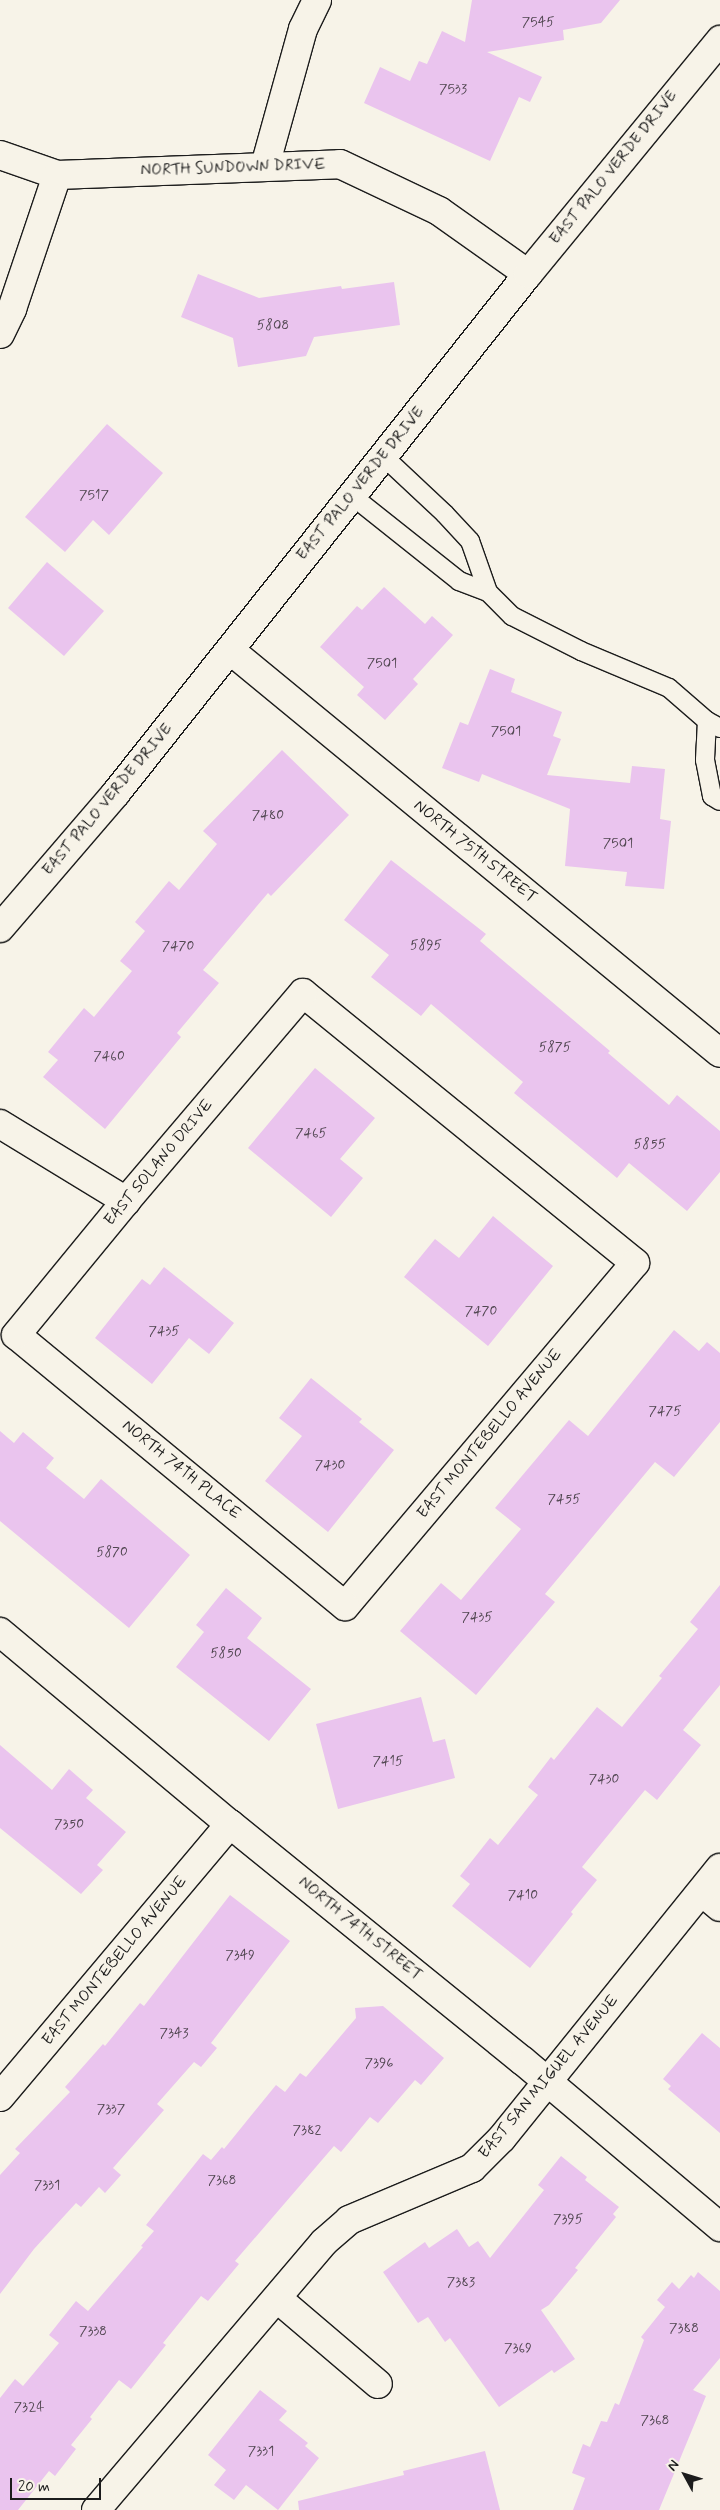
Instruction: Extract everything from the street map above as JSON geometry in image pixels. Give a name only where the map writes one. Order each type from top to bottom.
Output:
[{"type":"street","points":[[265,166],[303,29],[318,0]]},
{"type":"street","name":"EAST PALO VERDE DRIVE","points":[[0,928],[116,793],[351,494],[720,40]]},
{"type":"street","name":"NORTH SUNDOWN DRIVE","points":[[0,155],[56,175],[340,164],[439,211],[528,274]]},
{"type":"street","points":[[0,334],[12,309],[56,175]]},
{"type":"street","name":"NORTH 75TH STREET","points":[[230,650],[720,1053]]},
{"type":"street","name":"EAST SOLANO DRIVE","points":[[16,1335],[126,1201],[303,993],[635,1262]]},
{"type":"street","points":[[0,1124],[126,1201]]},
{"type":"street","name":"EAST MONTEBELLO AVENUE","points":[[345,1606],[635,1262]]},
{"type":"street","name":"NORTH 74TH PLACE","points":[[16,1335],[345,1606]]},
{"type":"street","name":"NORTH 74TH STREET","points":[[0,1632],[230,1824],[548,2082],[720,2227]]},
{"type":"street","name":"EAST MONTEBELLO AVENUE","points":[[0,2097],[230,1824]]},
{"type":"street","name":"EAST SAN MIGUEL AVENUE","points":[[96,2510],[278,2299],[324,2242],[348,2220],[472,2168],[502,2138],[548,2082],[711,1899],[720,1868]]},
{"type":"street","points":[[278,2299],[378,2384]]},
{"type":"lane","points":[[383,456],[445,514],[470,542],[488,592],[512,616],[581,651],[669,688],[713,725],[705,760],[712,796],[720,802]]},
{"type":"lane","points":[[351,494],[459,582],[488,592]]},
{"type":"building","points":[[472,0],[620,0],[601,23],[563,30],[564,40],[487,52],[542,77],[530,102],[519,97],[490,161],[364,103],[380,67],[410,81],[419,61],[427,64],[442,31],[465,42]]},
{"type":"building","points":[[198,274],[259,298],[341,286],[342,289],[394,282],[400,325],[314,337],[306,356],[238,367],[233,338],[181,317]]},
{"type":"building","points":[[107,424],[163,473],[109,535],[93,520],[65,552],[25,517]]},
{"type":"building","points":[[47,562],[104,611],[64,656],[8,608]]},
{"type":"building","points":[[384,587],[425,624],[432,616],[453,635],[413,679],[418,684],[385,720],[357,695],[364,687],[320,647],[357,606],[362,610]]},
{"type":"building","points":[[490,669],[515,679],[511,692],[562,712],[553,736],[561,739],[547,775],[630,783],[632,766],[665,769],[660,819],[671,821],[664,889],[625,886],[627,872],[565,866],[570,809],[482,774],[479,782],[442,768],[460,722],[468,725]]},
{"type":"building","points":[[282,750],[349,815],[271,896],[268,893],[203,970],[219,983],[177,1033],[181,1037],[105,1129],[43,1077],[58,1060],[48,1052],[84,1008],[94,1017],[132,971],[120,961],[145,931],[135,922],[169,881],[179,890],[217,844],[203,831]]},
{"type":"building","points":[[391,860],[486,934],[480,941],[610,1051],[608,1053],[669,1105],[677,1095],[720,1131],[720,1172],[687,1211],[629,1163],[617,1178],[514,1093],[523,1082],[431,1004],[421,1016],[371,977],[389,955],[344,920]]},
{"type":"building","points":[[315,1068],[375,1118],[340,1159],[363,1178],[331,1217],[248,1148]]},
{"type":"building","points":[[493,1216],[553,1266],[488,1346],[404,1277],[435,1239],[459,1258]]},
{"type":"building","points":[[164,1267],[234,1323],[209,1354],[189,1338],[152,1384],[95,1338],[142,1279],[150,1285]]},
{"type":"building","points":[[674,1330],[699,1351],[707,1342],[720,1353],[720,1422],[674,1477],[655,1462],[545,1594],[555,1602],[476,1695],[400,1631],[441,1583],[461,1600],[521,1529],[495,1508],[569,1420],[588,1436]]},
{"type":"building","points":[[311,1378],[362,1419],[359,1422],[394,1450],[328,1532],[265,1481],[302,1436],[279,1418]]},
{"type":"building","points":[[0,1431],[14,1443],[23,1432],[54,1458],[46,1468],[84,1499],[101,1479],[190,1555],[129,1628],[0,1521]]},
{"type":"building","points":[[720,1585],[720,1685],[683,1730],[701,1745],[657,1800],[645,1790],[582,1867],[597,1880],[571,1912],[573,1914],[530,1968],[452,1906],[470,1884],[460,1876],[490,1838],[498,1845],[538,1795],[528,1787],[551,1757],[554,1760],[597,1707],[622,1727],[662,1678],[659,1676],[698,1629],[690,1622]]},
{"type":"building","points":[[226,1588],[262,1618],[247,1638],[311,1689],[269,1741],[176,1667],[204,1632],[196,1625]]},
{"type":"building","points":[[421,1697],[433,1742],[445,1739],[455,1778],[338,1809],[316,1724]]},
{"type":"building","points":[[0,1745],[52,1790],[69,1769],[93,1790],[86,1798],[126,1832],[97,1865],[103,1870],[81,1894],[0,1828]]},
{"type":"building","points":[[230,1895],[290,1941],[211,2043],[217,2048],[201,2067],[194,2062],[157,2104],[164,2110],[113,2168],[121,2175],[105,2193],[99,2187],[81,2207],[76,2203],[34,2249],[0,2294],[0,2175],[20,2153],[15,2149],[70,2092],[65,2087],[103,2044],[105,2046],[140,2003],[144,2006]]},
{"type":"building","points":[[383,2006],[444,2058],[421,2085],[415,2080],[378,2123],[370,2117],[341,2152],[334,2146],[235,2261],[239,2264],[208,2301],[201,2296],[163,2343],[166,2345],[131,2389],[119,2380],[71,2445],[76,2449],[55,2476],[49,2471],[18,2510],[0,2510],[0,2398],[15,2379],[23,2386],[59,2343],[49,2335],[76,2301],[88,2311],[143,2247],[141,2246],[154,2231],[146,2225],[203,2154],[211,2160],[222,2147],[224,2149],[276,2085],[285,2092],[300,2073],[306,2077],[356,2018],[355,2008]]},
{"type":"building","points":[[702,2033],[720,2048],[720,2133],[668,2089],[671,2086],[663,2079]]},
{"type":"building","points":[[561,2156],[587,2177],[585,2180],[619,2207],[613,2214],[616,2217],[575,2268],[578,2270],[549,2305],[541,2310],[575,2359],[554,2373],[552,2370],[499,2407],[450,2338],[445,2342],[428,2317],[418,2323],[383,2272],[425,2242],[429,2248],[457,2229],[469,2247],[478,2241],[490,2258],[544,2190],[538,2185]]},
{"type":"building","points":[[698,2272],[720,2291],[720,2358],[693,2390],[706,2396],[659,2510],[573,2510],[585,2478],[572,2473],[583,2444],[590,2447],[601,2421],[607,2422],[615,2403],[619,2405],[644,2340],[641,2337],[665,2307],[657,2300],[672,2282],[679,2289],[691,2275],[694,2278]]},
{"type":"building","points":[[260,2390],[287,2411],[279,2420],[308,2443],[305,2446],[319,2458],[278,2510],[246,2485],[234,2500],[214,2485],[226,2470],[208,2455]]},
{"type":"building","points":[[485,2451],[500,2510],[299,2510],[298,2501],[404,2475],[403,2471]]}]
